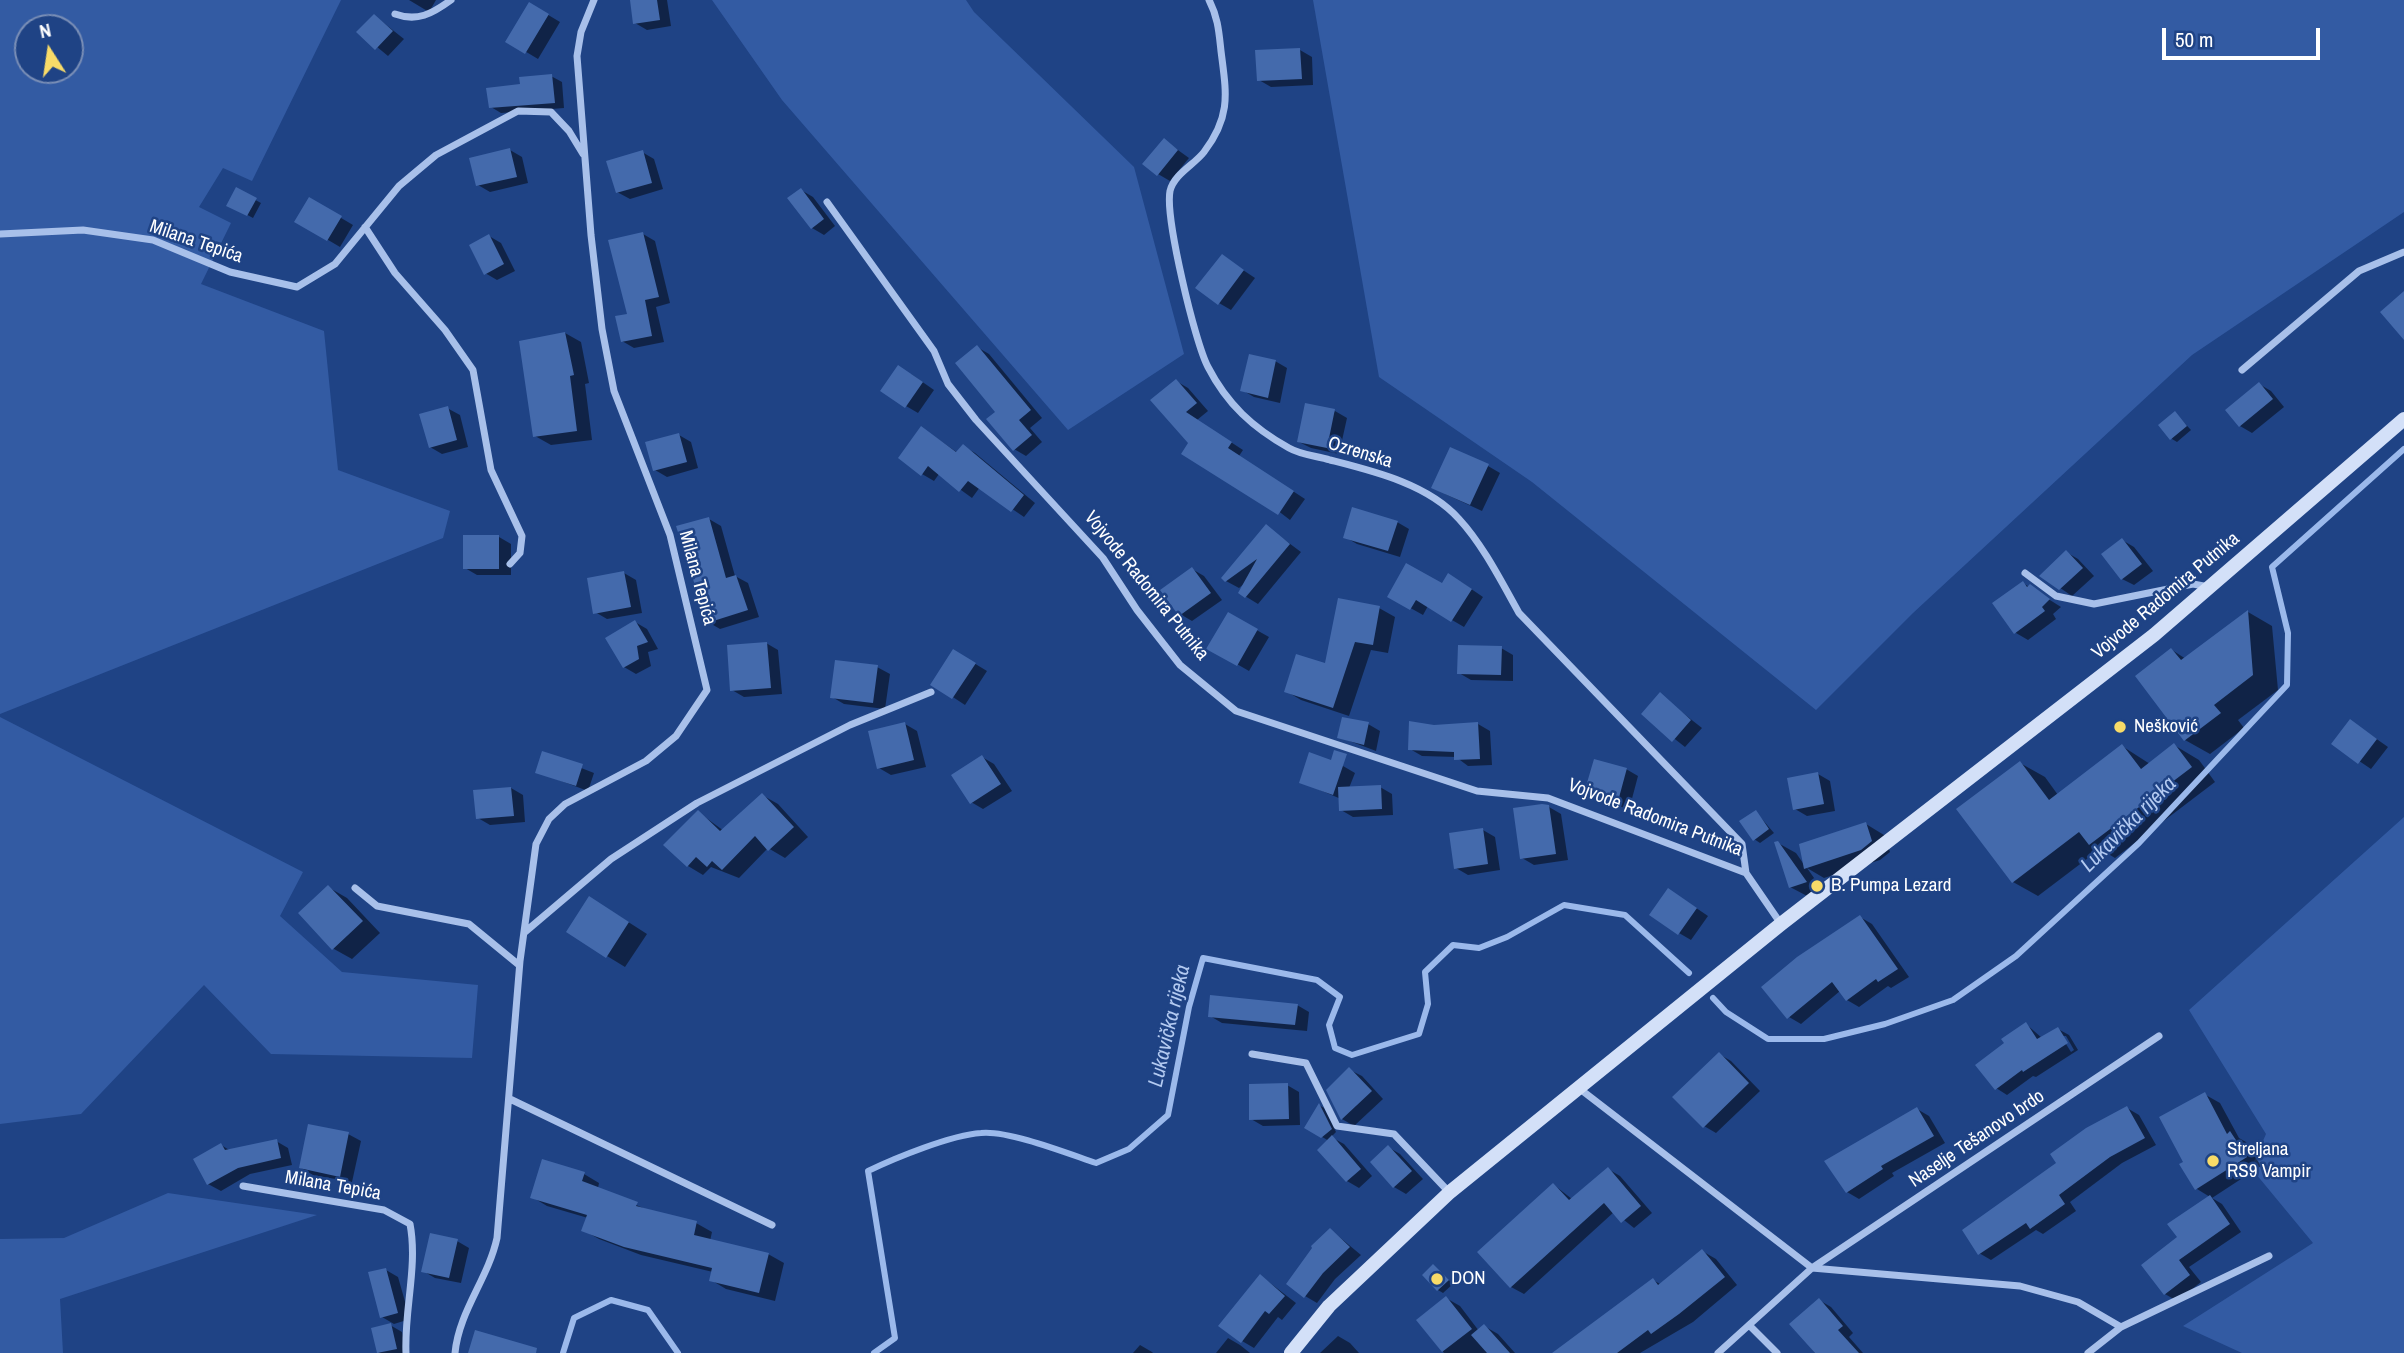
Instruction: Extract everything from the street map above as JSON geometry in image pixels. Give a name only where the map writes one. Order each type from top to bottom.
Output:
[{"type":"main road","name":"Vojvode Radomira Putnika","points":[[1291,1353],[1329,1306],[1450,1192],[1781,924],[2154,635],[2404,419]]},
{"type":"street","points":[[395,14],[410,19],[427,16],[451,0]]},
{"type":"street","name":"Milana Tepića","points":[[455,1353],[456,1338],[468,1303],[491,1263],[494,1251],[510,1099],[519,965],[536,844],[549,818],[565,804],[646,761],[677,736],[708,690],[670,535],[614,391],[602,329],[578,56],[581,32],[594,0]]},
{"type":"street","name":"Ozrenska","points":[[1209,0],[1217,15],[1227,89],[1223,116],[1204,152],[1183,171],[1170,190],[1171,216],[1190,308],[1207,365],[1235,411],[1291,449],[1381,474],[1424,493],[1458,518],[1497,574],[1519,613],[1742,844],[1746,873]]},
{"type":"street","name":"Milana Tepića","points":[[0,234],[83,230],[153,240],[230,272],[297,287],[335,264],[399,186],[436,155],[518,111],[551,112],[569,131],[585,158]]},
{"type":"street","name":"Vojvode Radomira Putnika","points":[[827,202],[934,351],[948,384],[976,420],[1103,558],[1137,610],[1180,665],[1236,712],[1477,791],[1548,798],[1746,873],[1781,924]]},
{"type":"street","points":[[365,227],[395,273],[444,330],[473,370],[491,470],[522,536],[520,553],[510,564]]},
{"type":"street","points":[[2242,370],[2359,271],[2404,252]]},
{"type":"street","points":[[2025,573],[2056,596],[2094,604],[2193,584],[2209,587]]},
{"type":"street","points":[[524,933],[611,859],[697,803],[850,725],[931,692]]},
{"type":"street","points":[[355,888],[377,906],[469,924],[519,965]]},
{"type":"street","name":"Naselje Tešanovo brdo","points":[[1718,1353],[1812,1268],[2160,1036]]},
{"type":"street","points":[[1252,1054],[1306,1063],[1337,1126],[1394,1134],[1450,1192]]},
{"type":"street","points":[[1580,1089],[1812,1268],[2020,1286],[2078,1302],[2121,1327]]},
{"type":"street","points":[[510,1099],[772,1226]]},
{"type":"street","name":"Milana Tepića","points":[[243,1186],[384,1210],[410,1224],[414,1245],[405,1328],[406,1353]]},
{"type":"street","points":[[2088,1353],[2121,1327],[2269,1256]]},
{"type":"street","points":[[1749,1325],[1777,1353]]},
{"type":"shaded area","points":[[0,0],[341,0],[252,181],[223,168],[199,207],[231,223],[201,284],[324,331],[338,470],[450,511],[443,538],[0,714]]},
{"type":"shaded area","points":[[712,0],[966,0],[974,12],[1134,167],[1184,354],[1068,430],[782,100]]},
{"type":"shaded area","points":[[1313,0],[2404,0],[2404,212],[2192,355],[1913,613],[1816,710],[1532,482],[1379,377]]},
{"type":"shaded area","points":[[0,717],[303,872],[280,916],[342,972],[478,985],[472,1058],[271,1054],[204,985],[81,1114],[0,1124]]},
{"type":"shaded area","points":[[2404,817],[2404,1353],[2242,1353],[2183,1326],[2313,1243],[2251,1168],[2266,1134],[2189,1010]]},
{"type":"shaded area","points":[[168,1193],[317,1215],[60,1299],[63,1353],[0,1353],[0,1239],[64,1238]]},
{"type":"building","points":[[630,0],[657,0],[660,20],[633,24]]},
{"type":"building","points":[[529,2],[549,14],[525,54],[505,42]]},
{"type":"building","points":[[374,14],[393,31],[375,50],[356,32]]},
{"type":"building","points":[[1300,48],[1302,79],[1257,81],[1255,50]]},
{"type":"building","points":[[552,74],[555,103],[489,108],[486,88],[520,84],[519,77]]},
{"type":"building","points":[[1164,138],[1178,150],[1157,176],[1142,164]]},
{"type":"building","points":[[510,148],[517,177],[476,186],[469,158]]},
{"type":"building","points":[[643,150],[652,183],[616,193],[606,161]]},
{"type":"building","points":[[236,187],[257,198],[247,216],[226,206]]},
{"type":"building","points":[[801,188],[824,219],[811,229],[787,198]]},
{"type":"building","points":[[309,197],[342,216],[327,241],[294,222]]},
{"type":"building","points":[[643,232],[659,297],[645,300],[652,336],[621,342],[615,316],[627,314],[608,240]]},
{"type":"building","points":[[489,234],[504,264],[484,275],[469,245]]},
{"type":"building","points":[[1222,254],[1244,270],[1218,305],[1195,288]]},
{"type":"building","points":[[2404,291],[2404,340],[2380,312]]},
{"type":"building","points":[[565,332],[574,375],[570,376],[577,431],[533,437],[519,341]]},
{"type":"building","points":[[977,345],[1031,410],[1019,420],[1032,435],[1013,451],[986,419],[995,412],[955,363]]},
{"type":"building","points":[[1249,354],[1276,360],[1268,398],[1240,391]]},
{"type":"building","points":[[898,365],[923,382],[905,408],[880,391]]},
{"type":"building","points":[[1176,379],[1197,403],[1186,412],[1232,442],[1228,448],[1294,491],[1278,515],[1181,454],[1188,443],[1150,400]]},
{"type":"building","points":[[2259,382],[2273,399],[2239,427],[2225,410]]},
{"type":"building","points":[[1305,403],[1335,409],[1327,448],[1297,442]]},
{"type":"building","points":[[448,406],[457,440],[429,448],[419,414]]},
{"type":"building","points":[[2175,411],[2187,426],[2170,440],[2158,425]]},
{"type":"building","points":[[921,426],[956,452],[963,444],[1024,495],[1011,512],[968,481],[959,492],[928,466],[921,476],[898,458]]},
{"type":"building","points":[[679,433],[687,462],[653,471],[645,442]]},
{"type":"building","points":[[1450,447],[1489,464],[1470,505],[1431,488]]},
{"type":"building","points":[[1352,507],[1398,521],[1388,551],[1343,538]]},
{"type":"building","points":[[709,517],[726,578],[736,575],[748,610],[707,623],[676,526]]},
{"type":"building","points":[[1266,524],[1290,544],[1245,598],[1238,593],[1257,559],[1225,582],[1221,578]]},
{"type":"building","points":[[463,535],[499,535],[499,569],[463,569]]},
{"type":"building","points":[[2122,538],[2142,564],[2121,580],[2101,554]]},
{"type":"building","points":[[2066,550],[2083,568],[2059,590],[2039,576]]},
{"type":"building","points":[[1406,563],[1442,583],[1448,573],[1472,589],[1451,622],[1416,600],[1410,610],[1387,597]]},
{"type":"building","points":[[1192,567],[1211,593],[1179,616],[1160,590]]},
{"type":"building","points":[[624,571],[631,607],[593,614],[587,578]]},
{"type":"building","points":[[2023,581],[2027,587],[2030,584],[2050,599],[2042,607],[2045,611],[2014,634],[1992,603]]},
{"type":"building","points":[[1338,598],[1380,606],[1373,645],[1355,642],[1333,708],[1284,692],[1296,654],[1325,663]]},
{"type":"building","points":[[2248,610],[2253,675],[2214,705],[2221,713],[2184,741],[2135,676],[2171,648],[2181,660]]},
{"type":"building","points":[[1228,612],[1258,629],[1237,666],[1206,649]]},
{"type":"building","points":[[635,620],[648,642],[637,646],[639,659],[623,668],[605,638]]},
{"type":"building","points":[[767,642],[771,688],[730,691],[727,645]]},
{"type":"building","points":[[1458,645],[1502,646],[1501,675],[1457,674]]},
{"type":"building","points":[[953,649],[976,663],[952,699],[930,685]]},
{"type":"building","points":[[835,660],[878,665],[873,703],[830,698]]},
{"type":"building","points":[[1660,692],[1691,720],[1672,742],[1641,714]]},
{"type":"building","points":[[1342,717],[1369,722],[1364,745],[1337,738]]},
{"type":"building","points":[[2350,719],[2377,739],[2358,764],[2331,744]]},
{"type":"building","points":[[1409,721],[1434,725],[1478,722],[1480,759],[1454,760],[1454,752],[1408,750]]},
{"type":"building","points":[[905,722],[914,760],[877,769],[868,731]]},
{"type":"building","points":[[2174,743],[2192,767],[2089,845],[2079,832],[2012,883],[1956,809],[2020,761],[2049,800],[2122,744],[2141,769]]},
{"type":"building","points":[[1334,750],[1347,754],[1333,795],[1299,783],[1309,752],[1331,760]]},
{"type":"building","points":[[542,751],[583,764],[576,786],[535,773]]},
{"type":"building","points":[[982,755],[1001,784],[970,804],[951,775]]},
{"type":"building","points":[[1594,759],[1627,768],[1617,805],[1584,793]]},
{"type":"building","points":[[1818,772],[1824,804],[1793,810],[1787,778]]},
{"type":"building","points":[[1381,785],[1382,809],[1339,811],[1338,787]]},
{"type":"building","points":[[511,787],[514,816],[476,819],[473,790]]},
{"type":"building","points":[[762,793],[794,827],[768,851],[755,836],[722,870],[712,861],[707,867],[696,857],[687,867],[663,845],[698,810],[720,831]]},
{"type":"building","points":[[1549,805],[1556,854],[1520,859],[1513,808]]},
{"type":"building","points":[[1756,810],[1769,829],[1753,841],[1739,821]]},
{"type":"building","points":[[1866,822],[1872,841],[1861,850],[1804,869],[1799,844]]},
{"type":"building","points":[[1483,828],[1488,864],[1454,869],[1449,833]]},
{"type":"building","points":[[1778,841],[1807,882],[1789,888],[1774,842]]},
{"type":"building","points":[[328,885],[363,921],[332,950],[298,913]]},
{"type":"building","points":[[1668,888],[1697,908],[1678,935],[1649,915]]},
{"type":"building","points":[[589,896],[629,922],[606,958],[566,932]]},
{"type":"building","points":[[1860,915],[1898,969],[1878,982],[1876,979],[1846,1001],[1832,982],[1787,1019],[1761,987],[1797,957]]},
{"type":"building","points":[[1210,995],[1298,1004],[1295,1025],[1208,1017]]},
{"type":"building","points":[[2026,1022],[2037,1039],[2058,1027],[2068,1043],[2023,1072],[2022,1070],[1995,1090],[1975,1065],[2004,1043],[2001,1039]]},
{"type":"building","points":[[1719,1052],[1749,1083],[1703,1128],[1672,1097]]},
{"type":"building","points":[[1349,1067],[1372,1091],[1341,1120],[1326,1090]]},
{"type":"building","points":[[1288,1083],[1289,1119],[1249,1120],[1249,1084]]},
{"type":"building","points":[[2205,1092],[2227,1134],[2230,1131],[2247,1157],[2195,1190],[2179,1164],[2183,1162],[2159,1117]]},
{"type":"building","points":[[1319,1103],[1332,1129],[1321,1138],[1304,1128]]},
{"type":"building","points":[[2127,1106],[2145,1138],[2110,1157],[2059,1195],[2065,1204],[2030,1229],[2026,1223],[1978,1255],[1962,1230],[2056,1163],[2050,1154],[2086,1128]]},
{"type":"building","points":[[1917,1107],[1934,1136],[1881,1166],[1883,1169],[1846,1193],[1824,1161]]},
{"type":"building","points":[[308,1124],[349,1132],[340,1177],[299,1168]]},
{"type":"building","points":[[1332,1135],[1361,1169],[1346,1182],[1317,1150]]},
{"type":"building","points":[[277,1139],[281,1158],[238,1168],[207,1185],[193,1159],[221,1143],[225,1150]]},
{"type":"building","points":[[1388,1145],[1412,1171],[1393,1188],[1370,1162]]},
{"type":"building","points":[[542,1159],[585,1172],[582,1181],[638,1202],[636,1206],[697,1221],[694,1235],[769,1253],[759,1293],[709,1281],[712,1268],[624,1247],[581,1231],[587,1215],[530,1198]]},
{"type":"building","points":[[1608,1167],[1641,1206],[1621,1223],[1604,1203],[1510,1288],[1477,1252],[1553,1183],[1569,1200]]},
{"type":"building","points":[[2210,1195],[2230,1224],[2179,1260],[2190,1275],[2164,1295],[2141,1265],[2177,1237],[2167,1224]]},
{"type":"building","points":[[1330,1228],[1350,1247],[1323,1273],[1304,1298],[1286,1284],[1311,1246]]},
{"type":"building","points":[[430,1233],[458,1239],[449,1278],[421,1272]]},
{"type":"building","points":[[1702,1249],[1725,1277],[1651,1334],[1648,1330],[1617,1353],[1552,1353],[1653,1278],[1658,1285]]},
{"type":"building","points":[[1433,1264],[1449,1280],[1437,1291],[1422,1275]]},
{"type":"building","points":[[386,1268],[398,1313],[380,1318],[368,1272]]},
{"type":"building","points":[[1260,1274],[1285,1296],[1269,1314],[1265,1311],[1241,1343],[1218,1326]]},
{"type":"building","points":[[1446,1296],[1472,1329],[1442,1352],[1416,1320]]},
{"type":"building","points":[[1819,1298],[1843,1326],[1838,1330],[1859,1353],[1815,1353],[1789,1324]]},
{"type":"building","points":[[391,1323],[397,1349],[377,1353],[371,1328]]},
{"type":"building","points":[[1484,1324],[1510,1353],[1487,1353],[1471,1335]]},
{"type":"building","points":[[475,1330],[537,1348],[536,1353],[468,1353]]},
{"type":"waterway","name":"Lukavička rijeka","points":[[1713,998],[1726,1012],[1768,1039],[1824,1039],[1885,1024],[1953,1000],[2016,956],[2139,843],[2287,685],[2288,633],[2272,567],[2404,449]]},
{"type":"waterway","name":"Lukavička rijeka","points":[[874,1353],[895,1338],[868,1171],[939,1142],[981,1133],[1007,1135],[1096,1163],[1129,1149],[1168,1115],[1189,1007],[1203,958],[1317,980],[1340,997],[1329,1025],[1335,1048],[1352,1055],[1419,1034],[1428,1004],[1425,972],[1453,945],[1479,948],[1507,937],[1564,905],[1625,915],[1689,973]]},
{"type":"waterway","name":"Lukavička rijeka","points":[[563,1353],[574,1318],[611,1300],[648,1310],[678,1353]]},
{"type":"place","name":"Nešković","points":[[2120,727]]},
{"type":"place","name":"B. Pumpa Lezard","points":[[1817,886]]},
{"type":"place","name":"Streljana RS9 Vampir","points":[[2213,1161]]},
{"type":"place","name":"DON","points":[[1437,1279]]}]
